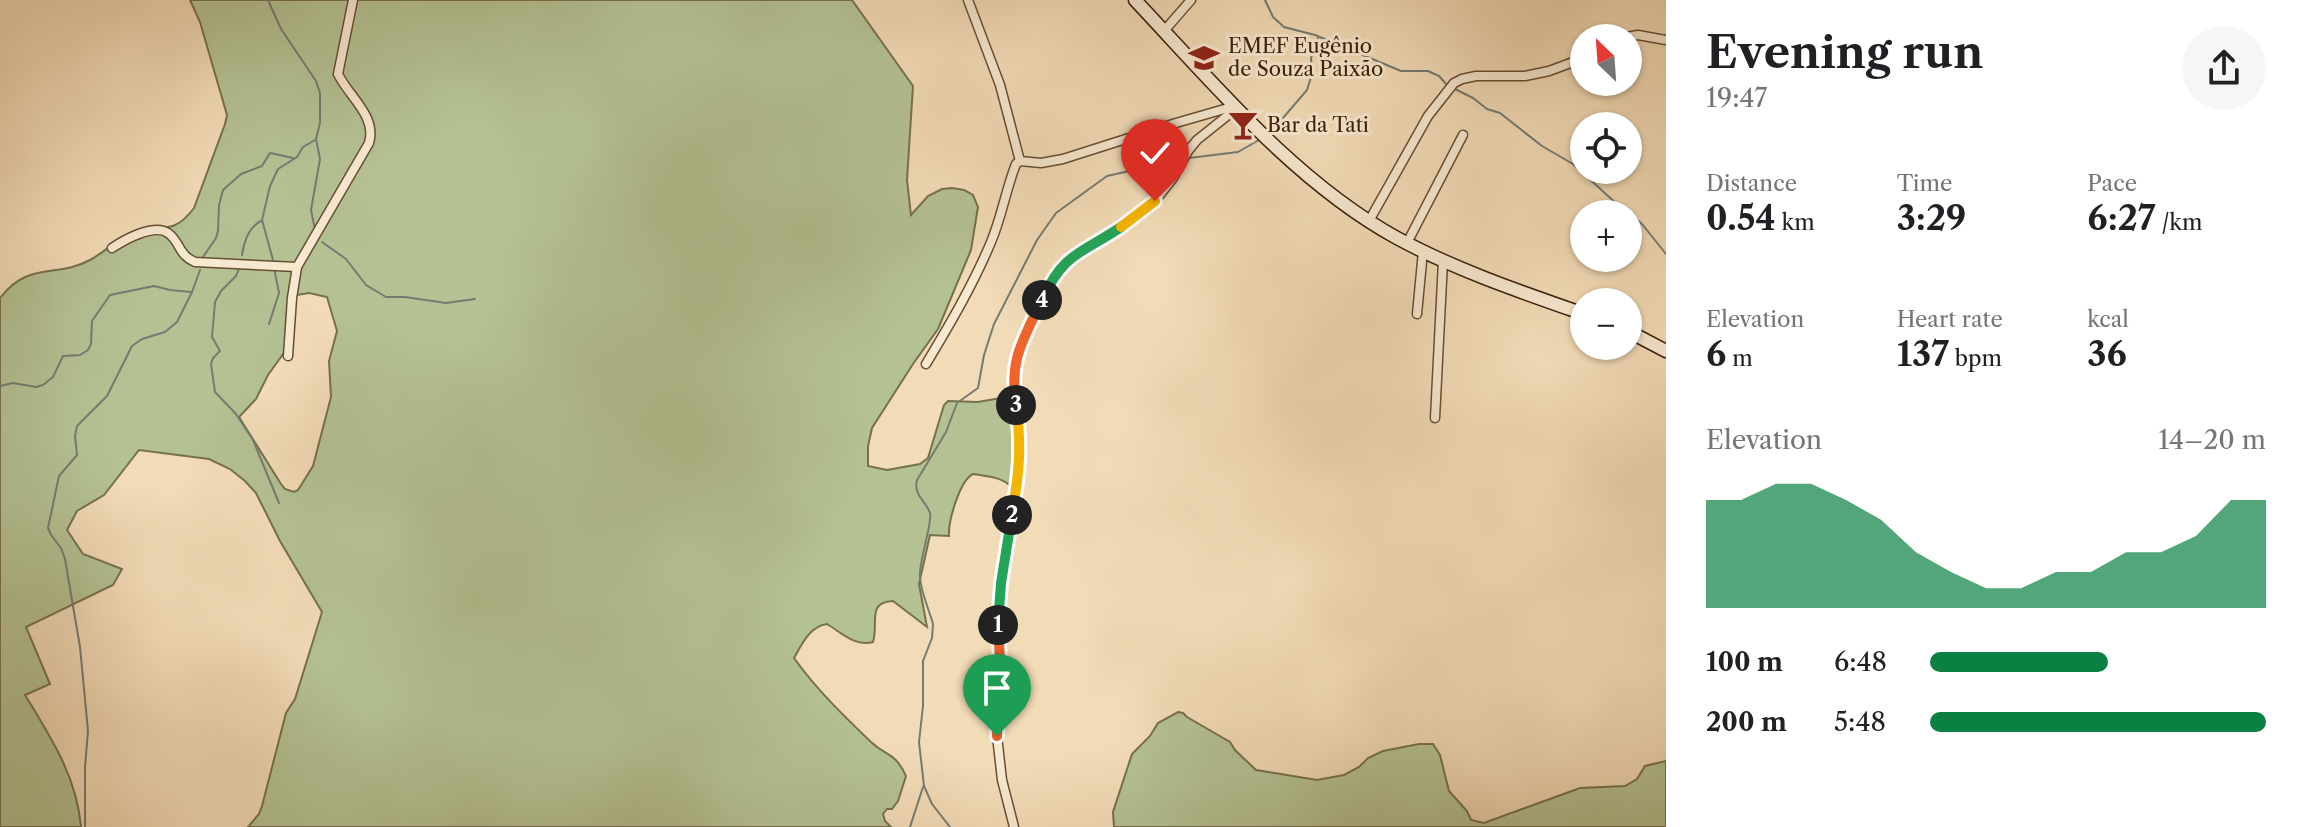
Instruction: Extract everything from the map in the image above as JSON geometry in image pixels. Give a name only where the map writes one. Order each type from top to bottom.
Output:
[{"type":"street","points":[[288,356],[297,267],[372,133],[364,111],[338,74],[353,0]]},
{"type":"street","points":[[968,0],[1000,85],[1020,161]]},
{"type":"street","points":[[1164,31],[1191,0]]},
{"type":"street","points":[[1138,1],[1270,143],[1369,221],[1443,261],[1570,309]]},
{"type":"street","points":[[1642,36],[1666,40]]},
{"type":"street","points":[[1369,221],[1428,116],[1454,83],[1476,76],[1537,74],[1570,63]]},
{"type":"street","points":[[926,364],[963,302],[991,242],[1016,164],[1020,161],[1041,163],[1063,159],[1236,107]]},
{"type":"street","points":[[1014,827],[1002,780],[997,736],[1001,583],[1019,473],[1021,439],[1014,391],[1015,360],[1051,280],[1060,267],[1155,201],[1197,140],[1236,107]]},
{"type":"street","points":[[1407,243],[1463,135]]},
{"type":"street","points":[[112,248],[138,234],[164,231],[186,258],[195,262],[297,267]]},
{"type":"street","points":[[1417,314],[1423,251]]},
{"type":"street","points":[[1435,418],[1443,261]]},
{"type":"street","points":[[1642,338],[1666,351]]},
{"type":"green space","points":[[190,0],[852,0],[913,86],[907,180],[911,215],[928,196],[942,189],[964,190],[973,195],[978,207],[971,250],[938,329],[872,428],[868,466],[887,470],[920,464],[928,458],[944,405],[948,401],[978,402],[1012,396],[1017,434],[1012,488],[1000,479],[973,474],[964,484],[956,502],[949,536],[930,535],[919,584],[927,627],[893,601],[885,602],[876,610],[873,642],[860,643],[827,624],[821,625],[811,632],[794,658],[840,712],[902,768],[906,776],[898,801],[883,814],[891,827],[248,827],[262,806],[286,713],[295,699],[322,612],[256,493],[245,481],[230,469],[209,459],[139,450],[104,495],[77,511],[67,530],[83,554],[122,569],[113,585],[26,627],[50,684],[25,695],[68,774],[81,827],[0,827],[0,298],[11,286],[32,274],[77,266],[132,232],[178,224],[194,208],[227,115],[200,22]],"holes":[[[309,293],[327,297],[337,331],[329,361],[331,397],[313,466],[294,492],[281,484],[239,417],[256,399],[286,350],[291,296]]]},
{"type":"green space","points":[[1178,712],[1230,742],[1256,770],[1317,780],[1344,775],[1383,751],[1433,744],[1440,755],[1449,791],[1471,820],[1484,823],[1580,788],[1625,786],[1637,779],[1645,766],[1666,761],[1666,827],[1114,827],[1113,812],[1132,754],[1158,723]]},
{"type":"waterway","points":[[268,0],[281,29],[316,81],[320,93],[320,123],[316,139],[320,159],[311,210],[315,230]]},
{"type":"waterway","points":[[1265,0],[1273,17],[1284,27],[1315,35],[1401,71],[1428,71],[1439,76],[1447,85]]},
{"type":"waterway","points":[[1270,133],[1307,90],[1312,74],[1311,58],[1318,38]]},
{"type":"waterway","points":[[1453,88],[1487,109],[1500,113],[1542,146],[1573,164],[1642,224],[1666,254]]},
{"type":"waterway","points":[[273,260],[262,220],[270,186],[278,169],[315,140]]},
{"type":"waterway","points":[[1189,158],[1238,152],[1259,140]]},
{"type":"waterway","points":[[203,257],[216,238],[223,190],[241,174],[262,166],[270,153],[293,158]]},
{"type":"waterway","points":[[950,827],[932,804],[924,786],[919,742],[923,661],[932,638],[933,624],[920,575],[930,513],[918,494],[917,480],[946,432],[957,403],[978,388],[994,324],[1037,240],[1056,213],[1107,176],[1173,161]]},
{"type":"waterway","points":[[242,255],[248,235],[261,221]]},
{"type":"waterway","points":[[322,242],[346,259],[366,285],[386,297],[446,303],[475,299]]},
{"type":"waterway","points":[[240,266],[236,276],[215,302],[212,337],[220,351],[211,364],[215,392],[236,414],[253,440],[279,503]]},
{"type":"waterway","points":[[269,324],[279,293],[274,268]]},
{"type":"waterway","points":[[85,827],[88,731],[80,647],[65,559],[48,528],[59,476],[77,455],[77,426],[107,396],[132,346],[142,339],[165,332],[177,322],[200,270]]},
{"type":"waterway","points":[[0,386],[13,383],[36,387],[43,385],[53,377],[63,356],[80,355],[88,350],[92,321],[110,295],[154,286],[191,292]]},
{"type":"waterway","points":[[910,827],[923,787]]},
{"type":"place","name":"EMEF Eugênio de Souza Paixão","points":[[1204,58]]},
{"type":"place","name":"Bar da Tati","points":[[1243,125]]},
{"type":"route","points":[[997,736],[1001,583],[1019,473],[1021,439],[1014,391],[1015,360],[1051,280],[1060,267],[1155,201]]}]
